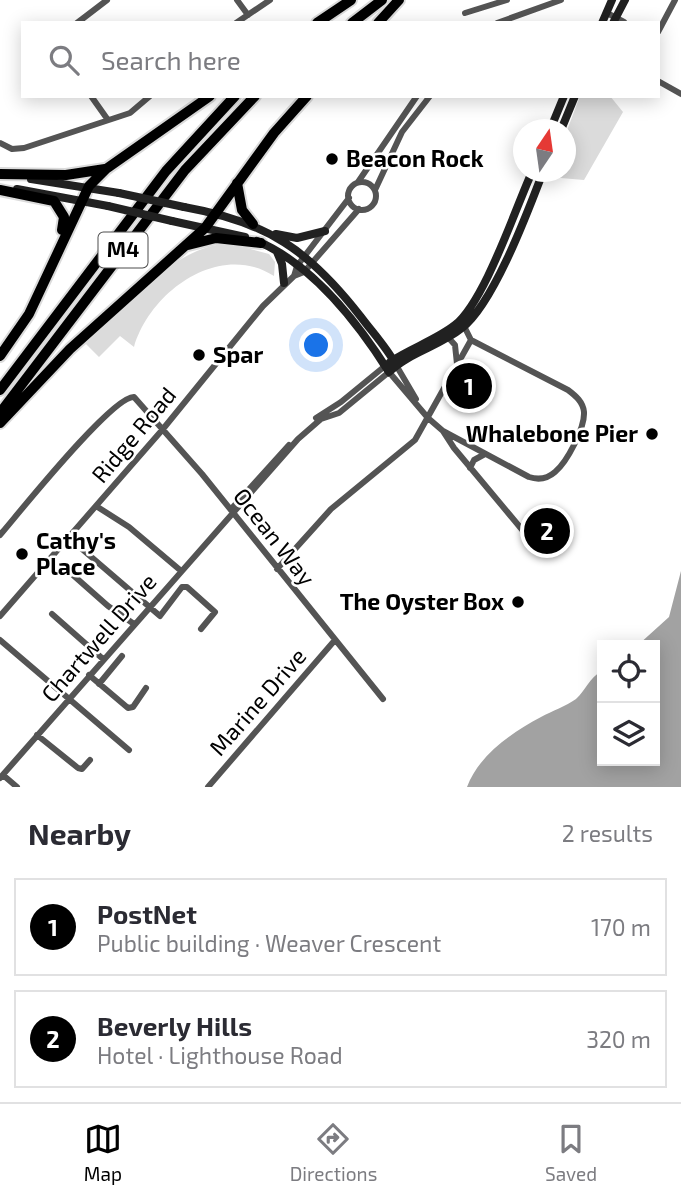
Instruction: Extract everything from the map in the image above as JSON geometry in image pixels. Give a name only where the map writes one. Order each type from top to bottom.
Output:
[{"type":"highway","points":[[320,21],[351,0]]},
{"type":"highway","points":[[331,21],[361,0]]},
{"type":"highway","points":[[355,21],[382,0]]},
{"type":"highway","points":[[379,21],[399,0]]},
{"type":"highway","points":[[0,356],[29,314],[89,186],[106,169],[207,98]]},
{"type":"highway","name":"M4","points":[[0,390],[166,171],[233,98]]},
{"type":"highway","name":"M4","points":[[0,412],[185,170],[254,98]]},
{"type":"highway","points":[[0,423],[62,356],[205,228],[237,183],[305,98]]},
{"type":"highway","points":[[0,176],[66,175],[106,169]]},
{"type":"highway","points":[[237,183],[242,210],[253,224]]},
{"type":"highway","points":[[0,189],[49,199],[60,206],[64,217],[29,314]]},
{"type":"highway","points":[[185,246],[216,238],[261,243]]},
{"type":"street","points":[[80,21],[107,0]]},
{"type":"street","points":[[237,0],[248,15]]},
{"type":"street","points":[[239,21],[270,0]]},
{"type":"street","points":[[466,13],[507,0]]},
{"type":"street","points":[[503,21],[561,0]]},
{"type":"street","points":[[607,13],[618,21],[625,0]]},
{"type":"street","points":[[660,28],[675,0]]},
{"type":"street","points":[[603,21],[611,1]]},
{"type":"street","points":[[660,82],[681,94]]},
{"type":"street","points":[[92,98],[108,120]]},
{"type":"street","points":[[0,143],[18,149],[135,110],[148,98]]},
{"type":"street","points":[[308,259],[349,198],[350,190],[416,98]]},
{"type":"street","points":[[300,269],[359,209],[373,205],[375,190],[401,132],[428,98]]},
{"type":"street","points":[[555,119],[563,98]]},
{"type":"street","points":[[566,119],[574,98]]},
{"type":"street","points":[[0,176],[89,186],[217,213],[267,231],[308,259],[338,288],[395,363],[428,418],[441,429],[528,477],[540,479],[558,469],[570,448],[584,412],[580,400],[568,390],[471,340],[449,339],[398,351],[381,343]]},
{"type":"street","points":[[358,182],[370,184],[375,190]]},
{"type":"street","points":[[509,240],[519,201],[528,182]]},
{"type":"street","points":[[395,363],[449,339],[463,323],[484,290],[539,182]]},
{"type":"street","points":[[0,189],[108,206],[172,220],[261,243],[274,249],[300,269],[347,315],[387,369],[416,401]]},
{"type":"street","points":[[349,198],[359,209]]},
{"type":"street","points":[[519,201],[529,206]]},
{"type":"street","points":[[267,231],[297,238],[325,231]]},
{"type":"street","points":[[274,249],[281,259],[284,283]]},
{"type":"street","name":"Ridge Road","points":[[0,616],[163,429],[284,283],[300,269]]},
{"type":"street","points":[[463,323],[471,340]]},
{"type":"street","points":[[449,339],[457,364]]},
{"type":"street","points":[[277,569],[331,509],[419,434],[471,340]]},
{"type":"street","points":[[387,369],[410,350]]},
{"type":"street","name":"Chartwell Drive","points":[[1,776],[299,432],[387,369]]},
{"type":"street","name":"Ocean Way","points":[[0,535],[84,438],[123,398],[130,396],[138,399],[383,699]]},
{"type":"street","points":[[419,434],[441,429]]},
{"type":"street","points":[[441,429],[539,550]]},
{"type":"street","points":[[470,468],[474,460],[485,454]]},
{"type":"street","points":[[96,506],[128,527],[180,570]]},
{"type":"street","points":[[68,537],[148,607],[163,616],[185,586],[215,612],[201,629]]},
{"type":"street","points":[[65,568],[108,606],[134,624]]},
{"type":"street","points":[[52,614],[103,659]]},
{"type":"street","points":[[0,640],[129,750]]},
{"type":"street","name":"Marine Drive","points":[[208,787],[335,640]]},
{"type":"street","points":[[99,684],[122,656]]},
{"type":"street","points":[[89,675],[128,708],[133,707],[146,688]]},
{"type":"street","points":[[37,735],[78,768],[83,768],[90,760]]},
{"type":"street","points":[[1,776],[14,786]]},
{"type":"shaded area","points":[[579,98],[612,98],[623,112],[584,180],[576,179],[576,119],[571,119]]},
{"type":"shaded area","points":[[232,244],[269,254],[275,262],[274,276],[253,267],[232,264],[210,268],[190,277],[155,307],[142,326],[134,347],[120,336],[99,357],[85,343],[134,296],[172,265],[192,253],[212,246]]},
{"type":"shaded area","points":[[681,571],[681,787],[467,787],[479,765],[497,746],[530,723],[576,699],[597,675],[597,766],[660,766],[660,640],[644,640],[669,617]]},
{"type":"place","name":"Beacon Rock","points":[[332,159]]},
{"type":"place","name":"Spar","points":[[199,355]]},
{"type":"place","name":"PostNet","points":[[469,386]]},
{"type":"place","name":"Whalebone Pier","points":[[652,434]]},
{"type":"place","name":"Beverly Hills","points":[[547,531]]},
{"type":"place","name":"Cathy's Place","points":[[22,554]]},
{"type":"place","name":"The Oyster Box","points":[[518,602]]}]
